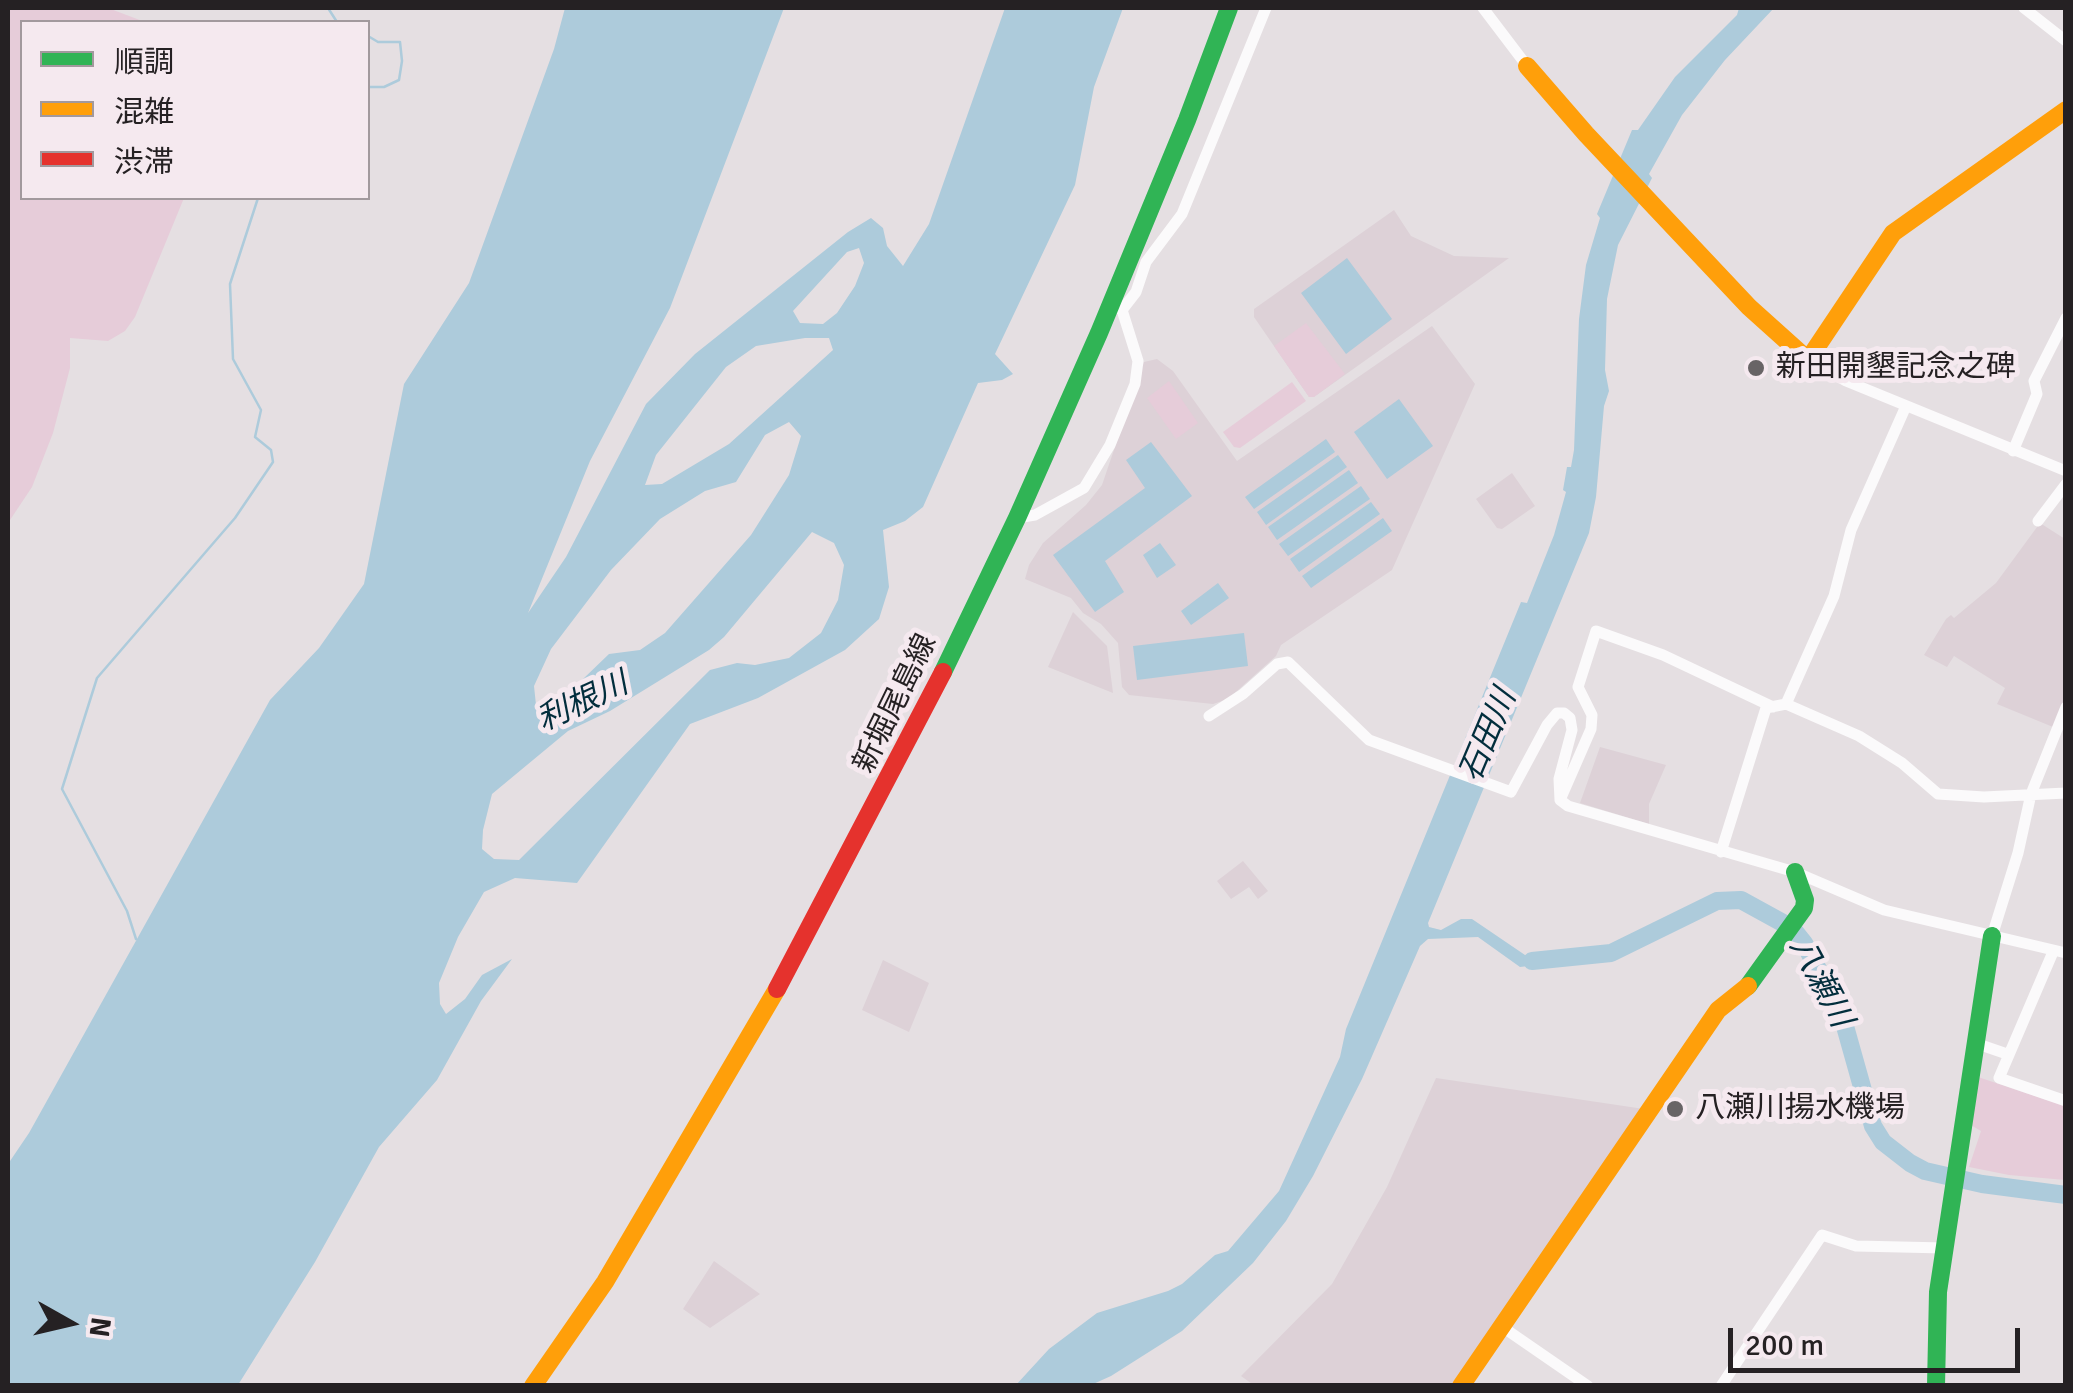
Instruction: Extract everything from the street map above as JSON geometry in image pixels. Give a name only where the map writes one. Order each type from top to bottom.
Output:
[{"type":"street","name":"新堀尾島線","points":[[534,1386],[664,1186],[806,936],[922,716],[1117,307],[1229,8]]},
{"type":"street","points":[[1017,518],[1035,515],[1072,496],[1093,478],[1102,462],[1135,384],[1138,361],[1117,307],[1136,292],[1146,262],[1182,214],[1266,8]]},
{"type":"street","points":[[1483,8],[1527,66],[1597,146],[1761,318],[1808,360],[1906,406],[2066,471]]},
{"type":"street","points":[[2024,8],[2042,13],[2066,41]]},
{"type":"street","points":[[1808,360],[1892,233],[2066,110]]},
{"type":"street","points":[[2013,452],[2036,394],[2034,381],[2066,318]]},
{"type":"street","points":[[1780,706],[1834,596],[1851,530],[1906,406]]},
{"type":"street","points":[[2038,522],[2066,484]]},
{"type":"street","points":[[1560,800],[1591,729],[1592,715],[1578,687],[1596,631],[1859,736],[1902,763],[1938,794],[1984,797],[2066,793]]},
{"type":"street","points":[[1209,716],[1244,694],[1277,664],[1288,662],[1368,740],[1499,789],[1514,791],[1548,724],[1557,713],[1564,713],[1570,718],[1572,730],[1560,779],[1560,800]]},
{"type":"street","points":[[1721,852],[1766,708],[1780,706]]},
{"type":"street","points":[[1936,1386],[1936,1311],[1992,936],[2018,853],[2031,794],[2066,707]]},
{"type":"street","points":[[1560,800],[1568,806],[1795,872],[1868,905],[2059,952],[2007,1054],[1999,1078],[2066,1101]]},
{"type":"street","points":[[1460,1386],[1718,1010],[1748,986],[1800,915],[1806,900],[1795,872]]},
{"type":"street","points":[[1974,1042],[2007,1054]]},
{"type":"street","points":[[1721,1386],[1822,1235],[1856,1246],[1945,1248]]},
{"type":"street","points":[[1501,1326],[1588,1386]]},
{"type":"shaded area","points":[[8,8],[108,8],[140,20],[20,20],[20,200],[183,200],[135,317],[125,331],[108,341],[70,338],[70,368],[53,433],[32,487],[8,523]]},
{"type":"shaded area","points":[[1394,210],[1411,236],[1454,256],[1509,258],[1309,397],[1254,317],[1254,309]]},
{"type":"shaded area","points":[[1306,323],[1345,374],[1314,397],[1309,397],[1274,346]]},
{"type":"shaded area","points":[[1432,326],[1475,384],[1392,570],[1281,645],[1276,656],[1228,699],[1213,704],[1129,695],[1122,687],[1118,643],[1101,624],[1083,613],[1071,598],[1025,579],[1043,543],[1086,505],[1102,485],[1144,362],[1157,359],[1173,371],[1237,461]]},
{"type":"shaded area","points":[[1169,381],[1198,423],[1176,439],[1147,398]]},
{"type":"shaded area","points":[[1292,382],[1306,401],[1240,448],[1234,447],[1223,432]]},
{"type":"shaded area","points":[[1512,473],[1535,506],[1502,529],[1497,528],[1476,499]]},
{"type":"shaded area","points":[[2040,523],[2065,539],[2065,697],[2053,727],[1997,704],[2005,688],[1954,656],[1947,667],[1924,655],[1946,619],[1951,615],[1954,618],[1996,583]]},
{"type":"shaded area","points":[[1073,612],[1107,646],[1113,693],[1048,667]]},
{"type":"shaded area","points":[[1600,747],[1666,765],[1649,804],[1649,824],[1580,803]]},
{"type":"shaded area","points":[[1243,861],[1268,891],[1258,899],[1249,887],[1231,899],[1217,881]]},
{"type":"shaded area","points":[[883,960],[929,983],[909,1032],[862,1010]]},
{"type":"shaded area","points":[[1975,1076],[2065,1106],[2065,1180],[1969,1167],[1981,1131],[1969,1124]]},
{"type":"shaded area","points":[[1436,1078],[1644,1109],[1455,1385],[1255,1386],[1241,1376],[1332,1284],[1387,1187]]},
{"type":"shaded area","points":[[714,1261],[760,1294],[710,1328],[683,1309]]},
{"type":"water","name":"利根川","points":[[565,8],[784,8],[670,308],[590,461],[528,613],[566,557],[646,404],[695,354],[871,218],[883,228],[887,246],[903,266],[929,224],[1005,8],[1123,8],[1094,87],[1075,185],[995,354],[1013,374],[1002,380],[978,383],[923,507],[905,521],[883,530],[889,587],[879,619],[845,650],[758,698],[690,724],[577,883],[515,878],[484,892],[458,937],[439,983],[440,1004],[446,1014],[465,999],[482,975],[512,959],[481,1001],[437,1080],[379,1147],[315,1262],[238,1385],[8,1385],[8,1164],[29,1133],[270,700],[319,648],[364,584],[404,384],[469,283],[554,49]],"holes":[[[859,248],[864,263],[855,286],[837,313],[823,324],[800,323],[793,311],[847,252]],[[829,338],[833,350],[729,444],[662,484],[645,485],[656,455],[726,367],[756,346]],[[789,422],[801,436],[789,475],[751,535],[665,633],[640,650],[609,654],[557,704],[536,705],[534,686],[551,649],[611,570],[660,519],[705,491],[736,482],[765,435]],[[812,532],[834,543],[844,565],[838,600],[821,633],[789,658],[710,670],[519,860],[494,859],[482,849],[492,794],[568,731],[610,711],[724,637]]]},
{"type":"water","name":"石田川","points":[[1739,8],[1774,8],[1725,60],[1682,115],[1649,174],[1652,178],[1618,245],[1607,299],[1605,370],[1609,391],[1589,533],[1428,923],[1429,927],[1441,930],[1461,919],[1472,919],[1525,955],[1562,962],[1520,967],[1478,937],[1428,939],[1420,946],[1362,1079],[1313,1176],[1286,1221],[1253,1263],[1182,1331],[1111,1376],[1091,1385],[1015,1386],[1049,1349],[1097,1313],[1168,1291],[1215,1255],[1228,1251],[1279,1191],[1340,1057],[1346,1029],[1521,602],[1527,603],[1554,535],[1574,450],[1579,319],[1586,265],[1600,218],[1597,214],[1632,130],[1638,130],[1675,77],[1737,15]]},
{"type":"water","points":[[1347,258],[1392,319],[1346,354],[1301,293]]},
{"type":"water","points":[[1399,399],[1433,446],[1387,479],[1354,432]]},
{"type":"water","points":[[1326,439],[1335,452],[1254,509],[1245,497]]},
{"type":"water","points":[[1151,442],[1192,496],[1105,561],[1124,592],[1095,612],[1053,555],[1145,488],[1126,460]]},
{"type":"water","points":[[1338,455],[1347,467],[1266,525],[1257,512]]},
{"type":"water","points":[[1349,470],[1358,483],[1277,540],[1268,527]]},
{"type":"water","points":[[1361,486],[1370,499],[1288,556],[1279,544]]},
{"type":"water","points":[[1371,502],[1380,514],[1299,572],[1290,559]]},
{"type":"water","points":[[1383,518],[1392,531],[1311,588],[1302,576]]},
{"type":"water","points":[[1160,543],[1176,565],[1157,578],[1143,555]]},
{"type":"water","points":[[1218,583],[1229,598],[1191,625],[1181,611]]},
{"type":"water","points":[[1244,633],[1248,666],[1137,680],[1133,646]]},
{"type":"waterway","points":[[328,8],[336,20]]},
{"type":"waterway","points":[[370,37],[378,42],[400,42],[402,61],[399,80],[384,87],[370,87]]},
{"type":"waterway","points":[[136,939],[127,911],[62,789],[97,678],[235,518],[273,462],[271,450],[255,437],[261,410],[233,359],[230,284],[257,200]]},
{"type":"waterway","name":"八瀬川","points":[[1532,961],[1611,953],[1717,901],[1741,900],[1792,928],[1804,943],[1841,1012],[1873,1126],[1883,1142],[1925,1171],[1982,1184],[2066,1195]]},
{"type":"traffic: fast","points":[[943,672],[1099,333],[1229,8]]},
{"type":"traffic: fast","points":[[1748,986],[1804,908],[1795,872]]},
{"type":"traffic: fast","points":[[1936,1386],[1938,1292],[1992,936]]},
{"type":"traffic: slow","points":[[1527,66],[1749,307],[1808,360],[1893,233],[2066,110]]},
{"type":"traffic: slow","points":[[1461,1386],[1718,1010],[1748,986]]},
{"type":"traffic: slow","points":[[533,1386],[605,1282],[777,989]]},
{"type":"traffic: jam","points":[[777,989],[943,672]]},
{"type":"place","name":"新田開墾記念之碑","points":[[1756,368]]},
{"type":"place","name":"八瀬川揚水機場","points":[[1675,1109]]}]
